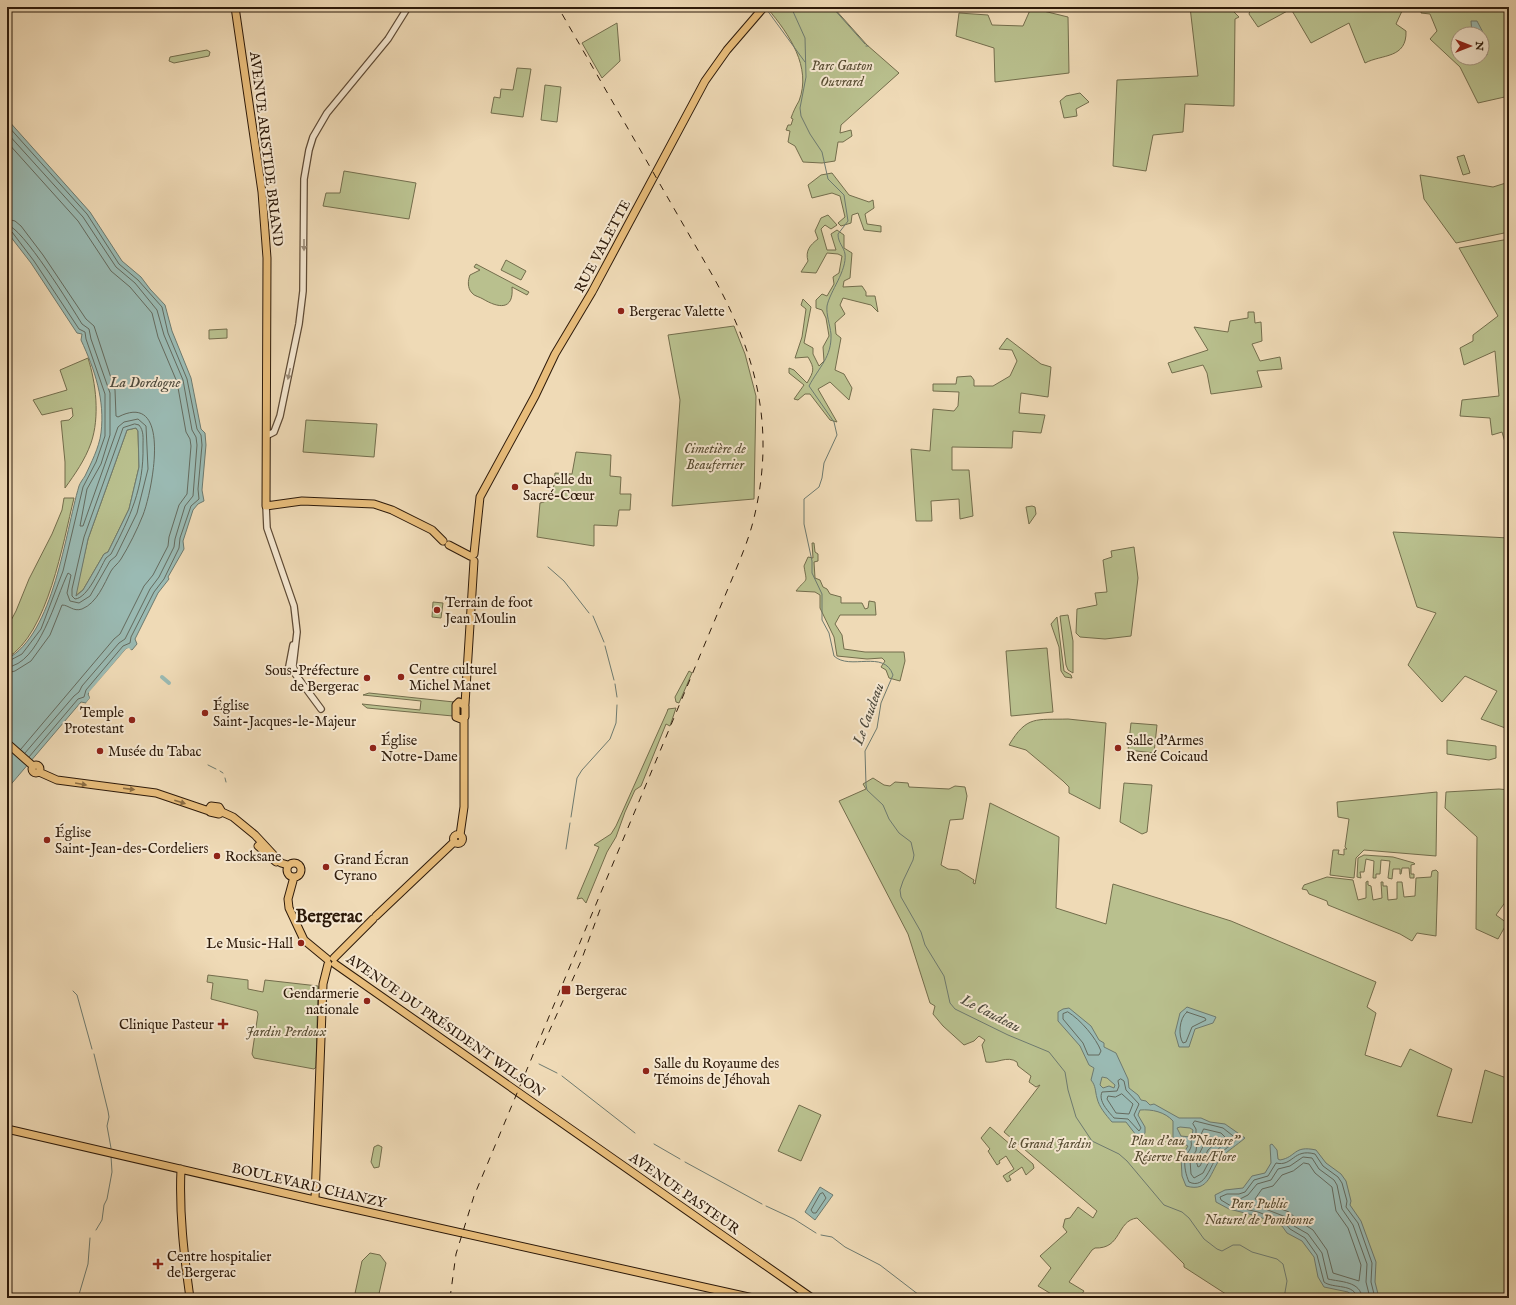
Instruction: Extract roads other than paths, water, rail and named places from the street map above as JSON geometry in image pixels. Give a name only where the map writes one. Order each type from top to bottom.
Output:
[{"type":"main road","name":"AVENUE ARISTIDE BRIAND","points":[[236,7],[264,207],[267,258],[268,435],[266,450],[266,506]]},
{"type":"main road","name":"RUE VALETTE","points":[[473,557],[480,497],[541,384],[548,376],[566,339],[709,75],[727,50],[763,8]]},
{"type":"main road","points":[[266,506],[302,501],[374,504],[392,510],[432,530],[446,543],[473,557],[467,696],[463,721],[463,813],[460,835],[462,842],[458,844],[454,842],[331,961],[323,984],[315,1199]]},
{"type":"main road","name":"AVENUE DU PRÉSIDENT WILSON","points":[[7,742],[32,765],[39,766],[39,772],[57,780],[156,793],[209,811],[212,806],[221,808],[221,812],[233,817],[255,835],[290,872],[291,886],[288,904],[302,936],[308,945],[543,1108]]},
{"type":"main road","name":"AVENUE PASTEUR","points":[[543,1108],[812,1298]]},
{"type":"main road","name":"BOULEVARD CHANZY","points":[[7,1128],[181,1169],[753,1298]]},
{"type":"main road","points":[[181,1169],[180,1201],[182,1242],[190,1298]]},
{"type":"street","points":[[268,435],[274,432],[280,416],[299,324],[303,291],[305,163],[317,130],[327,112],[388,39],[408,7]]},
{"type":"street","points":[[266,506],[267,528],[294,606],[297,632],[292,668],[321,709]]},
{"type":"water","points":[[1471,21],[1477,21],[1480,26],[1471,26]]},
{"type":"water","name":"La Dordogne","points":[[7,119],[90,212],[122,261],[141,277],[165,305],[172,331],[191,378],[201,429],[205,433],[206,445],[202,490],[204,501],[198,504],[193,510],[183,541],[184,549],[168,577],[169,579],[158,593],[135,639],[137,644],[132,650],[126,649],[88,694],[90,698],[86,703],[81,702],[7,789],[7,659],[23,646],[36,628],[47,606],[62,555],[79,486],[90,466],[98,444],[101,433],[102,409],[95,374],[81,340],[82,334],[77,333],[31,263],[7,232]],"holes":[[[136,428],[138,431],[139,467],[129,509],[108,552],[104,554],[83,590],[76,596],[88,539],[127,430]]]},
{"type":"water","points":[[1187,1007],[1216,1017],[1213,1023],[1195,1029],[1189,1047],[1179,1047],[1175,1033],[1180,1013]]},
{"type":"water","points":[[1069,1008],[1091,1026],[1099,1040],[1104,1043],[1104,1047],[1116,1053],[1128,1079],[1129,1088],[1138,1095],[1141,1100],[1146,1101],[1150,1105],[1154,1104],[1179,1118],[1201,1118],[1210,1122],[1225,1124],[1245,1138],[1221,1158],[1205,1184],[1194,1187],[1186,1186],[1182,1176],[1181,1157],[1188,1146],[1180,1142],[1177,1145],[1173,1143],[1173,1121],[1166,1115],[1149,1110],[1140,1110],[1138,1115],[1145,1127],[1145,1133],[1142,1137],[1136,1135],[1126,1122],[1112,1122],[1107,1117],[1099,1105],[1095,1086],[1091,1080],[1094,1068],[1089,1065],[1080,1046],[1058,1021],[1058,1012]],"holes":[[[1102,1077],[1107,1078],[1115,1085],[1114,1088],[1109,1086],[1103,1088],[1100,1085]],[[1177,1128],[1190,1128],[1193,1130],[1192,1135],[1190,1137],[1181,1136]]]},
{"type":"water","points":[[1272,1144],[1277,1150],[1278,1159],[1280,1160],[1285,1159],[1299,1150],[1316,1150],[1326,1163],[1341,1174],[1346,1181],[1351,1201],[1350,1205],[1361,1221],[1376,1262],[1375,1282],[1379,1298],[1356,1298],[1348,1292],[1324,1287],[1318,1277],[1314,1257],[1302,1241],[1287,1233],[1282,1226],[1257,1216],[1229,1209],[1216,1202],[1215,1195],[1225,1190],[1243,1188],[1252,1176],[1265,1173],[1271,1163],[1270,1145]]},
{"type":"water","points":[[820,1187],[833,1195],[815,1220],[805,1212]]},
{"type":"waterway","name":"Le Caudeau","points":[[791,7],[805,38],[806,77],[800,108],[801,116],[810,134],[822,152],[828,179],[844,195],[848,221],[838,234],[845,254],[845,260],[841,274],[827,306],[831,342],[827,356],[809,386],[834,422],[837,435],[824,463],[819,487],[804,499],[804,524],[812,561],[812,573],[822,594],[822,620],[829,633],[834,656],[849,662],[882,663],[889,667],[893,675],[881,703],[877,728],[865,751],[866,785],[867,790],[883,805],[889,819],[899,833],[911,842],[914,855],[900,890],[901,897],[921,932],[925,945],[944,976],[950,1003],[955,1009],[1008,1035],[1049,1052],[1065,1072],[1068,1090],[1076,1117],[1092,1141],[1119,1154],[1127,1161],[1164,1205],[1182,1212],[1189,1218],[1204,1239],[1217,1249],[1222,1251],[1233,1245],[1240,1245],[1252,1252],[1277,1259],[1283,1264],[1287,1281],[1284,1298]]},
{"type":"waterway","points":[[832,7],[865,44]]},
{"type":"waterway","name":"Le Caudeau","points":[[767,10],[805,62]]},
{"type":"waterway","points":[[548,567],[564,581],[589,613]]},
{"type":"waterway","points":[[593,616],[604,642]]},
{"type":"waterway","points":[[605,646],[614,680]]},
{"type":"waterway","points":[[162,677],[169,683]]},
{"type":"waterway","points":[[615,684],[617,697]]},
{"type":"waterway","points":[[571,817],[577,778],[582,770],[610,739],[616,723],[617,705]]},
{"type":"waterway","points":[[208,765],[216,769]]},
{"type":"waterway","points":[[225,778],[226,782]]},
{"type":"waterway","points":[[566,849],[570,823]]},
{"type":"waterway","points":[[73,991],[77,995],[92,1049]]},
{"type":"waterway","points":[[94,1054],[108,1111],[109,1117],[107,1126],[111,1148]]},
{"type":"waterway","points":[[539,1064],[557,1073]]},
{"type":"waterway","points":[[562,1076],[635,1133]]},
{"type":"waterway","points":[[654,1144],[680,1159]]},
{"type":"waterway","points":[[96,1230],[102,1220],[104,1205],[107,1199],[112,1172],[111,1156]]},
{"type":"waterway","points":[[685,1162],[762,1204]]},
{"type":"waterway","points":[[766,1206],[794,1219],[816,1233]]},
{"type":"waterway","points":[[821,1235],[832,1237],[845,1247],[880,1265],[923,1298]]},
{"type":"waterway","points":[[78,1298],[88,1264],[90,1238]]},
{"type":"railway","points":[[450,1298],[456,1254],[474,1196],[744,550],[753,522],[760,489],[763,457],[759,396],[752,366],[742,337],[729,308],[714,278],[558,7]]},
{"type":"railway","points":[[543,1045],[581,961],[601,907]]},
{"type":"place","name":"Bergerac Valette","points":[[621,311]]},
{"type":"place","name":"Chapelle du Sacré-Cœur","points":[[515,487]]},
{"type":"place","name":"Terrain de foot Jean Moulin","points":[[437,610]]},
{"type":"place","name":"Centre culturel Michel Manet","points":[[401,677]]},
{"type":"place","name":"Sous-Préfecture de Bergerac","points":[[367,678]]},
{"type":"place","name":"Église Saint-Jacques-le-Majeur","points":[[205,713]]},
{"type":"place","name":"Temple Protestant","points":[[132,720]]},
{"type":"place","name":"Église Notre-Dame","points":[[373,748]]},
{"type":"place","name":"Salle d'Armes René Coicaud","points":[[1118,748]]},
{"type":"place","name":"Musée du Tabac","points":[[100,751]]},
{"type":"place","name":"Église Saint-Jean-des-Cordeliers","points":[[47,840]]},
{"type":"place","name":"Rocksane","points":[[217,856]]},
{"type":"place","name":"Grand Écran Cyrano","points":[[326,867]]},
{"type":"place","name":"Le Music-Hall","points":[[301,943]]},
{"type":"place","name":"Bergerac","points":[[566,990]]},
{"type":"place","name":"Gendarmerie nationale","points":[[367,1001]]},
{"type":"place","name":"Clinique Pasteur","points":[[223,1024]]},
{"type":"place","name":"Salle du Royaume des Témoins de Jéhovah","points":[[646,1071]]},
{"type":"place","name":"Centre hospitalier de Bergerac","points":[[158,1264]]},
{"type":"district","name":"Bergerac","points":[[329,916]]},
{"type":"park label","name":"Parc Gaston Ouvrard","points":[[842,74]]},
{"type":"park label","name":"Cimetière de Beauferrier","points":[[715,456]]},
{"type":"park label","name":"Jardin Perdoux","points":[[286,1031]]},
{"type":"park label","name":"le Grand Jardin","points":[[1050,1143]]},
{"type":"park label","name":"Plan d'eau \"Nature\" Réserve Faune/Flore","points":[[1185,1148]]},
{"type":"park label","name":"Parc Public Naturel de Pombonne","points":[[1259,1212]]}]
